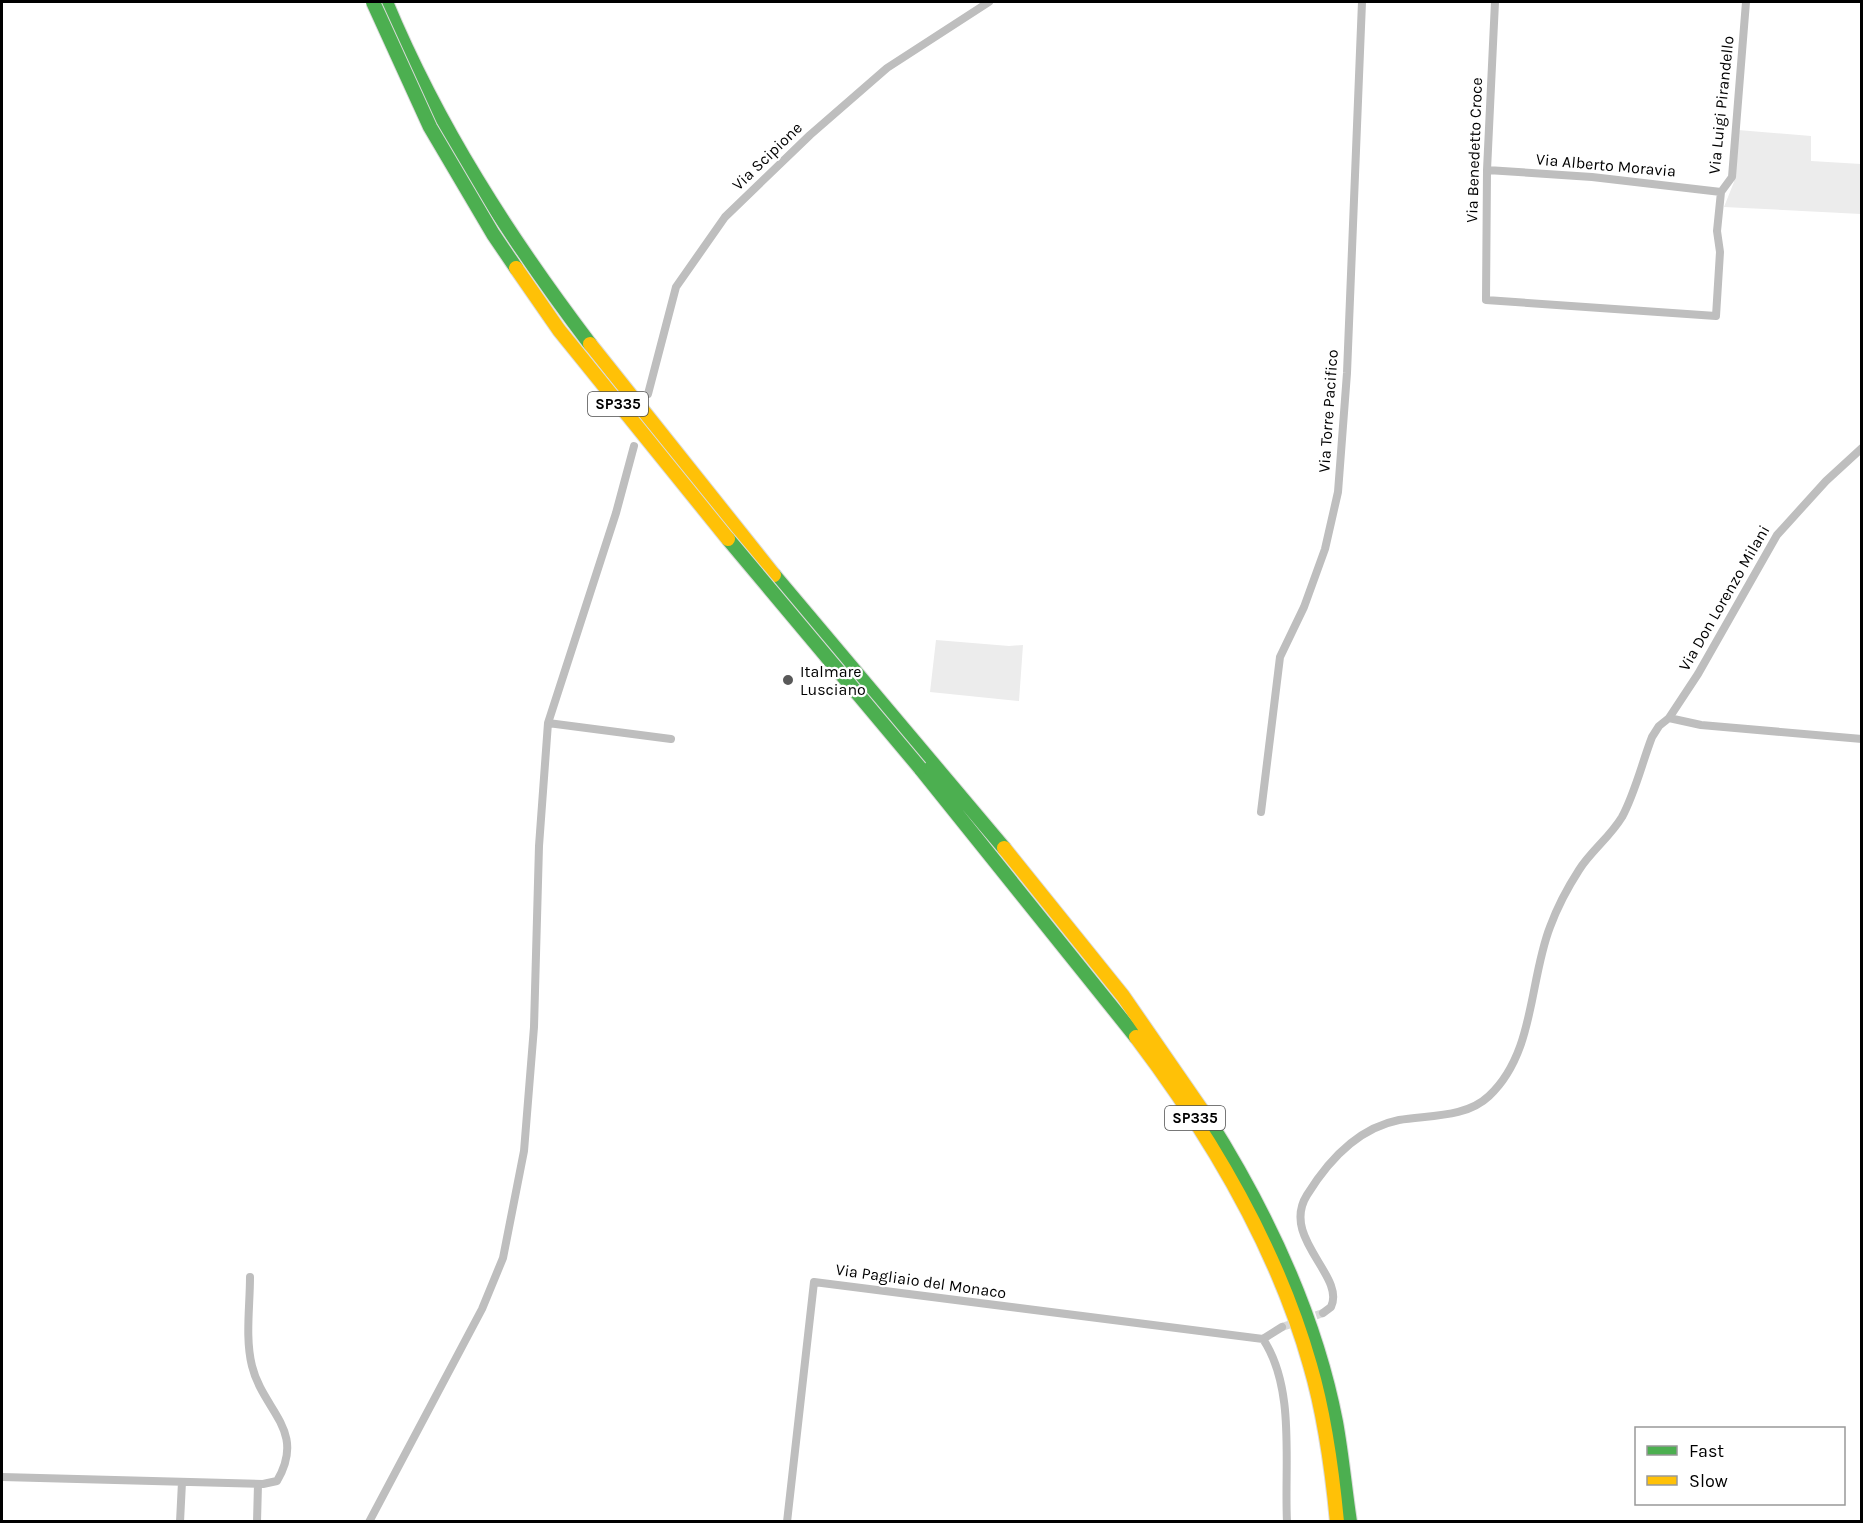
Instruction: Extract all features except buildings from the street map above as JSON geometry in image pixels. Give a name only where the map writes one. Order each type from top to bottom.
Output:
[{"type":"highway","name":"SP335","points":[[373,2],[430,127],[493,234],[559,330],[671,470],[938,776],[1011,878],[1164,1072],[1234,1184],[1266,1248],[1296,1319],[1316,1390],[1334,1486],[1337,1521]]},
{"type":"highway","name":"SP335","points":[[386,2],[435,107],[502,223],[564,312],[682,464],[938,776],[1113,983],[1181,1072],[1235,1160],[1269,1222],[1306,1311],[1334,1412],[1350,1521]]},
{"type":"street","name":"Via Scipione","points":[[648,394],[676,287],[725,217],[810,135],[887,68],[989,2]]},
{"type":"street","name":"Via Torre Pacifico","points":[[1261,812],[1280,657],[1304,607],[1324,549],[1338,492],[1347,373],[1362,2]]},
{"type":"street","name":"Via Benedetto Croce","points":[[1495,2],[1487,170],[1486,300],[1716,316]]},
{"type":"street","name":"Via Luigi Pirandello","points":[[1716,316],[1720,252],[1717,231],[1721,192],[1732,177],[1746,2]]},
{"type":"street","name":"Via Alberto Moravia","points":[[1487,170],[1592,177],[1721,192]]},
{"type":"street","points":[[369,1521],[482,1309],[503,1258],[524,1151],[535,1017],[539,846],[548,723],[616,513],[634,446]]},
{"type":"street","name":"Via Don Lorenzo Milani","points":[[1323,1313],[1331,1307],[1334,1293],[1299,1224],[1300,1207],[1306,1196],[1337,1154],[1360,1137],[1379,1126],[1398,1120],[1470,1108],[1489,1096],[1503,1079],[1517,1056],[1550,927],[1579,870],[1623,815],[1652,737],[1659,726],[1669,718],[1698,674],[1777,535],[1827,481],[1862,448]]},
{"type":"street","points":[[1669,718],[1701,725],[1862,739]]},
{"type":"street","points":[[548,723],[671,738]]},
{"type":"street","points":[[2,1477],[258,1484],[277,1481],[285,1467],[287,1438],[280,1419],[260,1389],[252,1366],[249,1340],[250,1277]]},
{"type":"street","name":"Via Pagliaio del Monaco","points":[[787,1521],[814,1282],[1263,1339]]},
{"type":"street","points":[[1282,1327],[1263,1339],[1272,1352],[1286,1412],[1287,1521]]},
{"type":"street","points":[[180,1521],[182,1482]]},
{"type":"street","points":[[256,1521],[258,1484]]},
{"type":"shaded area","points":[[1738,130],[1811,136],[1811,161],[1861,164],[1861,214],[1724,207],[1734,182]]},
{"type":"shaded area","points":[[936,640],[1009,646],[1023,645],[1019,701],[930,692]]},
{"type":"tunnel","points":[[1282,1327],[1323,1313]]},
{"type":"traffic: fast","points":[[373,2],[430,127],[493,234],[516,268]]},
{"type":"traffic: fast","points":[[386,2],[428,93],[477,180],[531,263],[590,344]]},
{"type":"traffic: fast","points":[[728,539],[920,768]]},
{"type":"traffic: fast","points":[[774,575],[1004,848]]},
{"type":"traffic: fast","points":[[920,768],[1136,1037]]},
{"type":"traffic: fast","points":[[1208,1119],[1250,1190],[1302,1303],[1327,1382],[1336,1422],[1350,1522]]},
{"type":"traffic: slow","points":[[516,268],[559,330],[728,539]]},
{"type":"traffic: slow","points":[[590,344],[774,575]]},
{"type":"traffic: slow","points":[[1004,848],[1123,996],[1208,1119]]},
{"type":"traffic: slow","points":[[1136,1037],[1190,1113],[1215,1153],[1260,1235],[1279,1277],[1296,1321],[1320,1404],[1337,1522]]},
{"type":"place","name":"Italmare Lusciano","points":[[788,680]]}]
